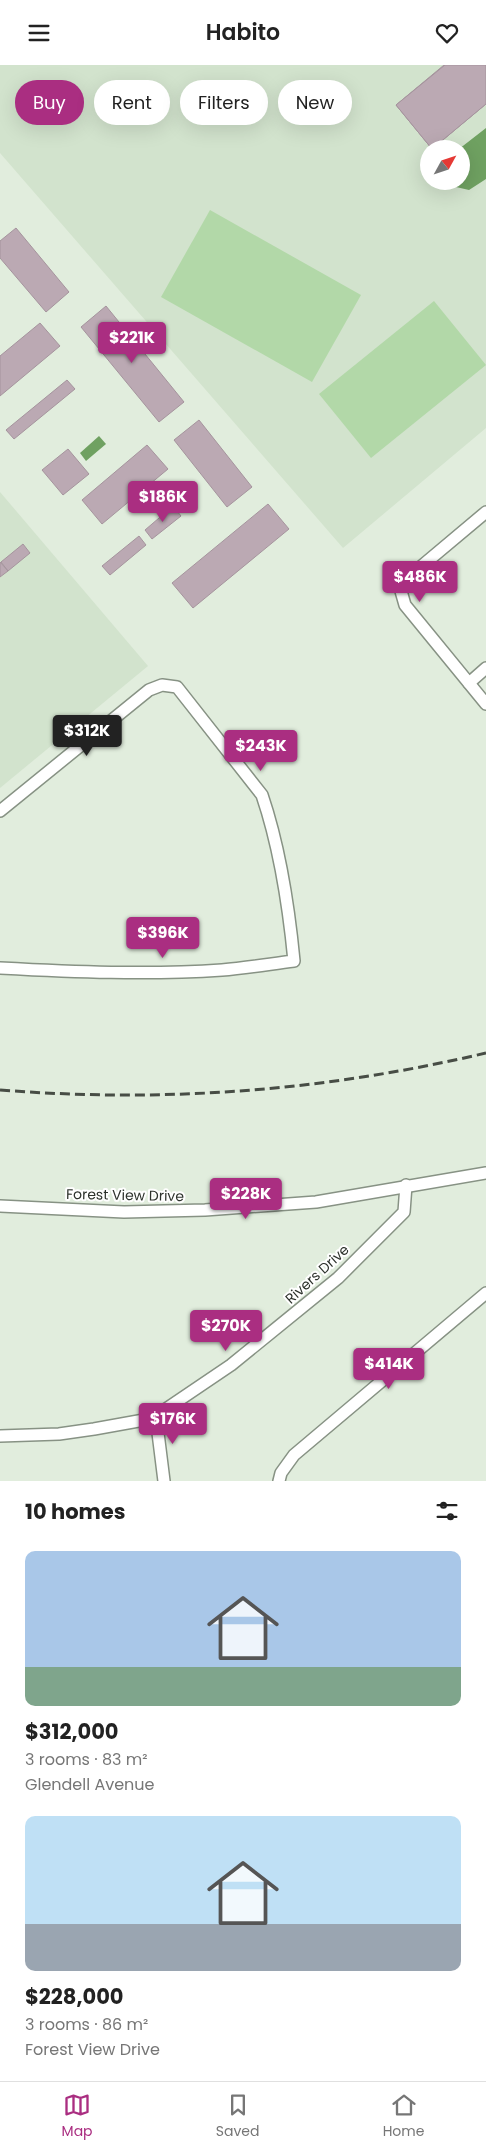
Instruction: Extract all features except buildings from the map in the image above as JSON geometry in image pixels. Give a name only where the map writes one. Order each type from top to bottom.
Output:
[{"type":"street","points":[[486,512],[405,580],[401,591],[405,605],[486,704]]},
{"type":"street","points":[[469,683],[486,668]]},
{"type":"street","points":[[0,811],[149,690],[162,685],[177,687],[187,697],[262,795],[269,816],[294,961],[222,969],[143,973],[81,973],[0,968]]},
{"type":"street","name":"Forest View Drive","points":[[0,1206],[124,1212],[205,1210],[316,1202],[406,1185],[486,1173]]},
{"type":"street","name":"Rivers Drive","points":[[0,1436],[59,1434],[151,1417],[231,1365],[338,1278],[404,1212],[406,1185]]},
{"type":"street","points":[[279,1481],[281,1473],[294,1455],[486,1293]]},
{"type":"street","points":[[151,1417],[158,1433],[164,1481]]},
{"type":"shaded area","points":[[0,65],[486,65],[486,428],[343,548],[0,153]]},
{"type":"shaded area","points":[[486,128],[486,179],[470,189],[470,140]]},
{"type":"shaded area","points":[[210,210],[361,295],[312,382],[161,297]]},
{"type":"shaded area","points":[[434,301],[486,365],[371,458],[319,394]]},
{"type":"shaded area","points":[[99,436],[106,444],[86,461],[80,453]]},
{"type":"shaded area","points":[[0,492],[148,666],[0,788]]},
{"type":"railway","points":[[0,1090],[123,1095],[244,1091],[365,1077],[486,1053]]}]
